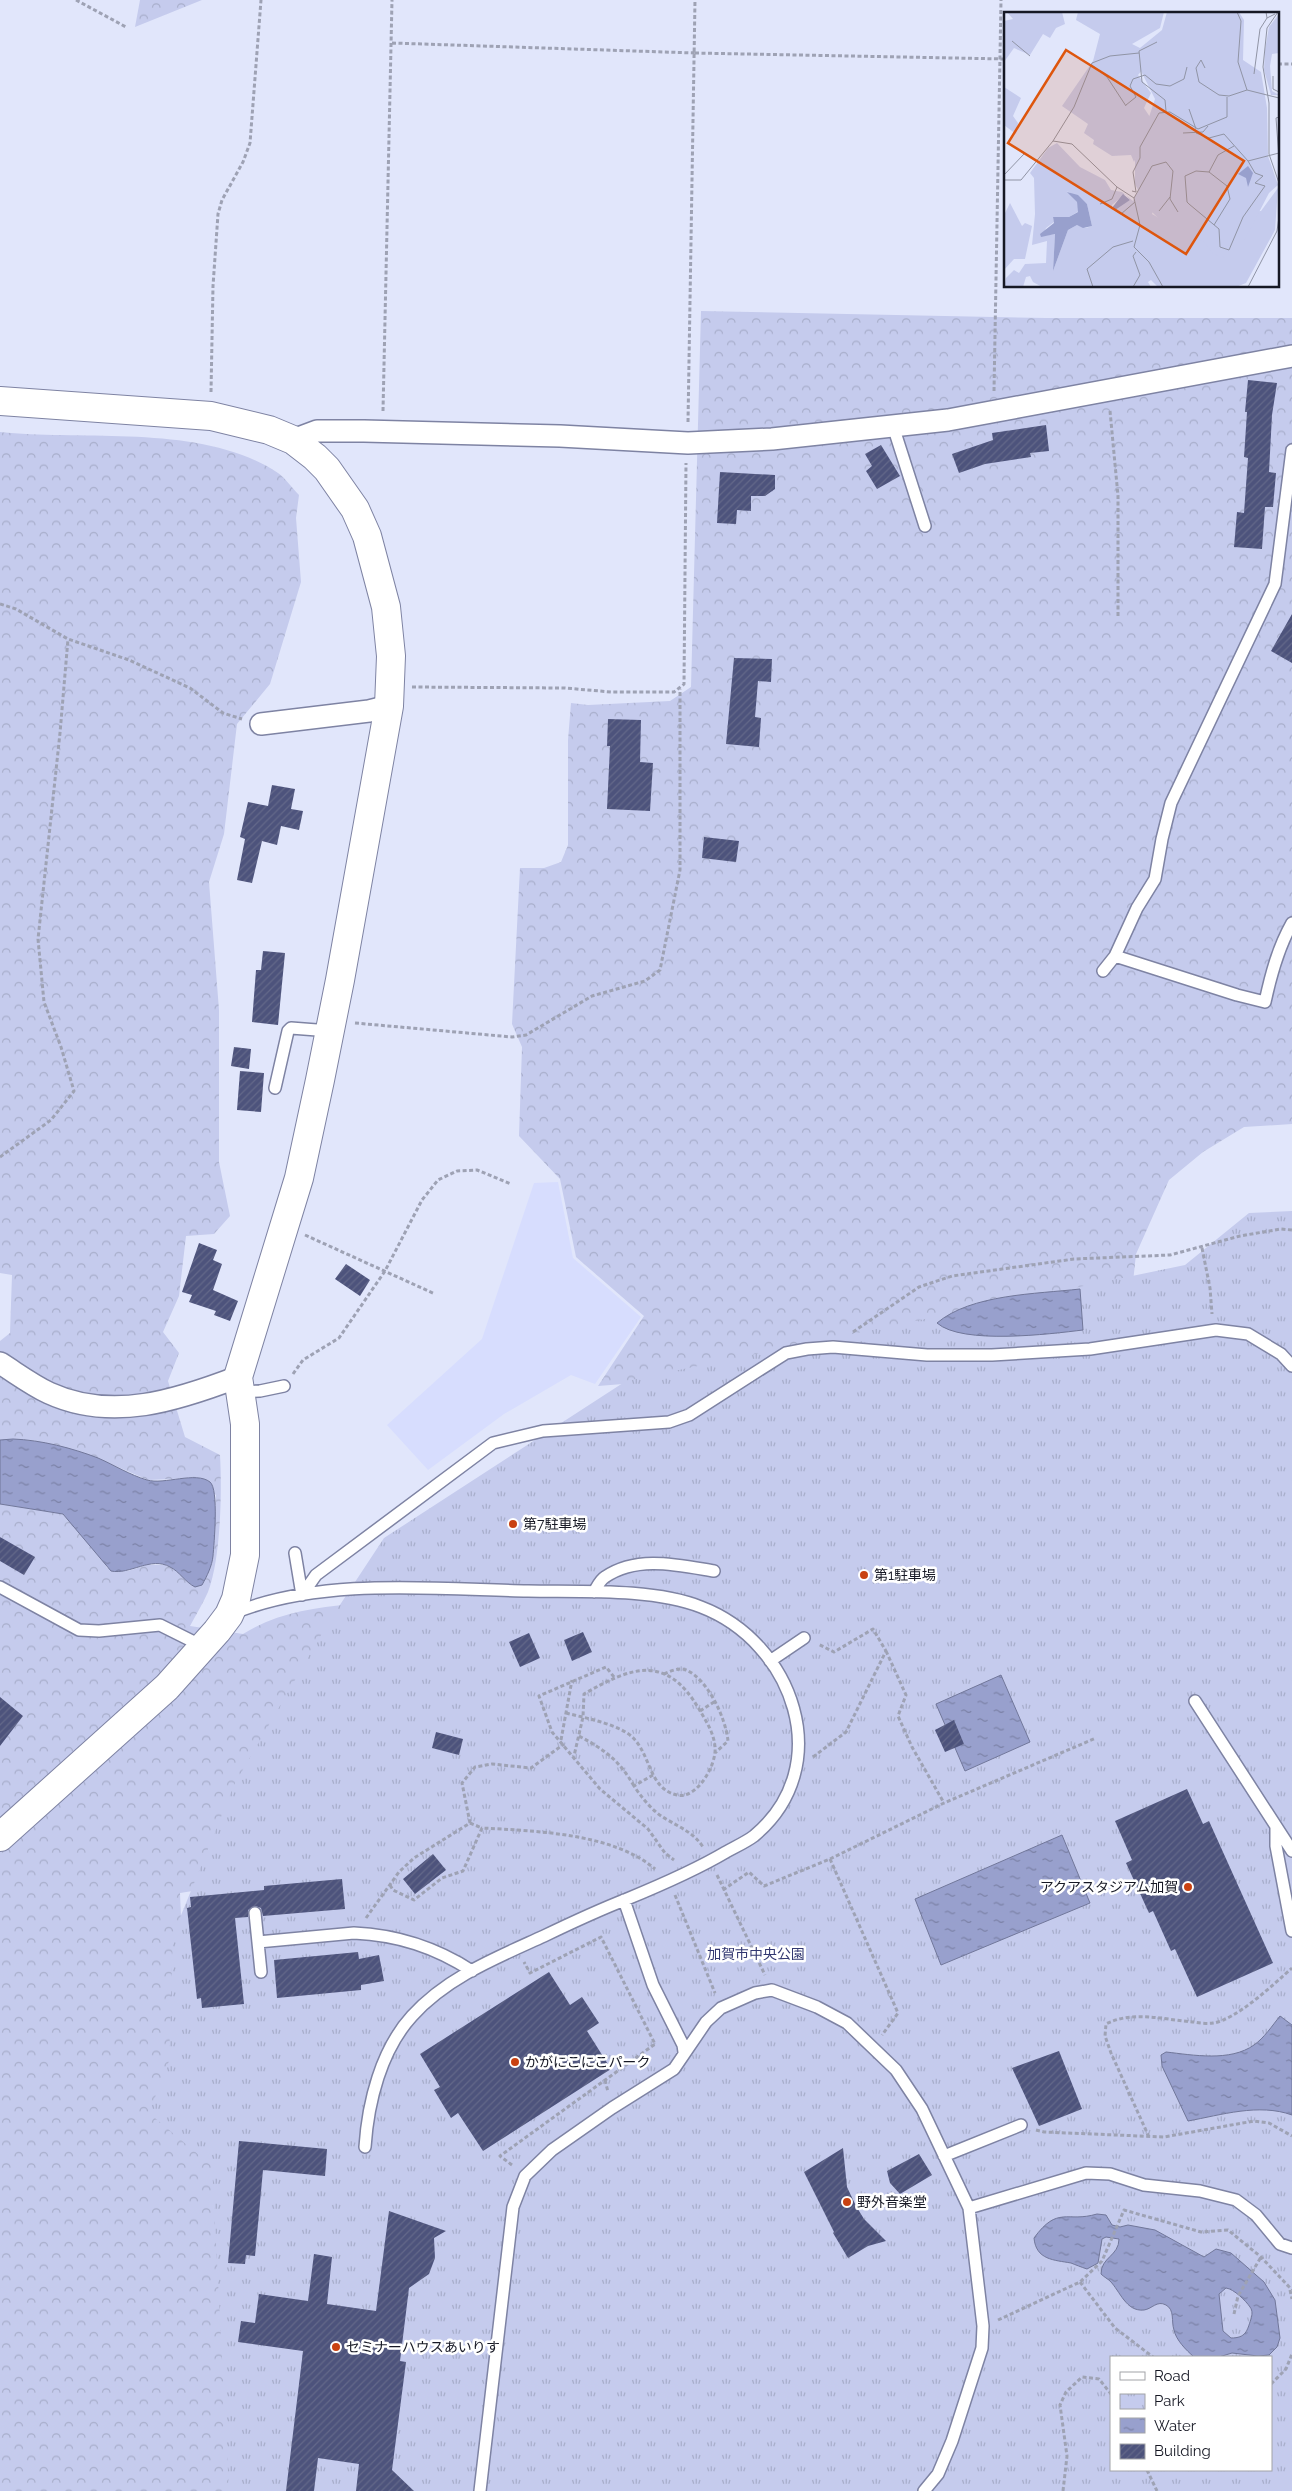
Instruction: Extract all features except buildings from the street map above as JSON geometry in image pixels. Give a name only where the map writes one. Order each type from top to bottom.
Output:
[{"type":"street","points":[[293,440],[317,431],[560,436],[688,443],[772,439],[948,420],[1292,356]]},
{"type":"street","points":[[0,401],[211,416],[268,430],[293,440],[315,456],[327,469],[355,509],[367,536],[386,607],[392,656],[389,697],[331,1026],[299,1178],[239,1384],[245,1424],[244,1555],[240,1584],[230,1615],[204,1647],[167,1687],[0,1837]]},
{"type":"street","points":[[261,724],[369,711],[389,697]]},
{"type":"street","points":[[0,1363],[50,1393],[80,1403],[118,1409],[239,1384]]},
{"type":"lane","points":[[893,426],[925,526]]},
{"type":"lane","points":[[1103,972],[1116,956],[1137,908],[1155,879],[1171,804],[1275,584],[1292,450]]},
{"type":"lane","points":[[1116,956],[1237,996],[1265,1002],[1271,971],[1283,939],[1292,923]]},
{"type":"lane","points":[[275,1088],[288,1031],[291,1028],[331,1026]]},
{"type":"lane","points":[[302,1595],[316,1574],[493,1443],[543,1431],[669,1422],[689,1416],[786,1353],[833,1347],[928,1355],[1011,1354],[1090,1349],[1213,1331],[1248,1334],[1281,1354],[1292,1366]]},
{"type":"lane","points":[[239,1384],[260,1391],[284,1386]]},
{"type":"lane","points":[[295,1553],[302,1595]]},
{"type":"lane","points":[[594,1592],[603,1578],[626,1566],[660,1563],[714,1571]]},
{"type":"lane","points":[[0,1587],[79,1630],[99,1631],[160,1625],[204,1647]]},
{"type":"lane","points":[[230,1615],[253,1605],[302,1595],[365,1588],[594,1592],[666,1597],[701,1607],[733,1623],[760,1648],[770,1661],[779,1674],[794,1705],[799,1733],[798,1767],[788,1792],[772,1816],[753,1836],[711,1861],[670,1882],[624,1900],[516,1949],[472,1971],[448,1986],[412,2016],[391,2047],[373,2094],[365,2147]]},
{"type":"lane","points":[[770,1661],[804,1638]]},
{"type":"lane","points":[[1194,1701],[1292,1851]]},
{"type":"lane","points":[[1276,1828],[1276,1846],[1292,1930]]},
{"type":"lane","points":[[624,1900],[653,1985],[684,2052]]},
{"type":"lane","points":[[255,1914],[261,1972]]},
{"type":"lane","points":[[258,1942],[354,1933],[396,1938],[440,1951],[472,1971]]},
{"type":"lane","points":[[480,2491],[513,2207],[526,2176],[552,2150],[674,2069],[706,2022],[721,2008],[754,1993],[772,1990],[817,2007],[847,2023],[896,2070],[922,2109],[969,2208],[983,2326],[982,2348],[952,2441],[938,2474],[924,2491]]},
{"type":"lane","points":[[944,2156],[1021,2125]]},
{"type":"lane","points":[[969,2208],[1086,2173],[1110,2174],[1144,2185],[1200,2191],[1236,2200],[1256,2215],[1280,2244],[1292,2248]]},
{"type":"path","points":[[76,0],[126,27]]},
{"type":"path","points":[[211,416],[213,286],[218,214],[222,200],[243,162],[250,143],[261,0]]},
{"type":"path","points":[[383,432],[382,360],[392,0]]},
{"type":"path","points":[[389,697],[565,688],[611,692],[674,692],[684,684],[685,472],[688,443],[695,0]]},
{"type":"path","points":[[993,412],[1001,0]]},
{"type":"path","points":[[392,43],[695,53],[1004,59]]},
{"type":"path","points":[[1108,390],[1118,496],[1118,617]]},
{"type":"path","points":[[0,604],[16,609],[68,639],[129,660],[190,688],[223,713],[261,724]]},
{"type":"path","points":[[0,1157],[51,1120],[74,1091],[61,1047],[44,1002],[38,939],[68,639]]},
{"type":"path","points":[[331,1026],[512,1037],[526,1035],[592,996],[645,981],[660,970],[680,870],[680,689]]},
{"type":"path","points":[[284,1386],[303,1360],[339,1338],[386,1271],[422,1200],[438,1180],[457,1171],[477,1170],[511,1184]]},
{"type":"path","points":[[284,1225],[435,1294]]},
{"type":"path","points":[[833,1347],[919,1286],[952,1276],[1074,1259],[1170,1255],[1263,1232],[1281,1229],[1292,1230]]},
{"type":"path","points":[[1202,1248],[1210,1288],[1213,1331]]},
{"type":"path","points":[[804,1638],[834,1652],[874,1629],[906,1695],[898,1716],[912,1747],[944,1803]]},
{"type":"path","points":[[798,1767],[846,1732],[886,1651]]},
{"type":"path","points":[[614,1678],[606,1667],[572,1680],[540,1696],[552,1732],[600,1789],[648,1829],[665,1853],[690,1871]]},
{"type":"path","points":[[566,1713],[627,1733],[642,1747],[653,1775],[662,1790],[679,1796],[688,1794],[696,1788],[708,1771],[715,1753],[728,1741],[727,1731],[714,1702],[696,1676],[685,1669],[675,1669],[663,1674]]},
{"type":"path","points":[[574,1756],[583,1718],[584,1694],[614,1678],[632,1672],[649,1670],[674,1678],[700,1711],[712,1733],[715,1753]]},
{"type":"path","points":[[560,1740],[572,1680]]},
{"type":"path","points":[[700,1711],[714,1702]]},
{"type":"path","points":[[579,1736],[599,1746],[618,1761],[634,1786],[652,1808],[664,1818],[694,1834],[711,1861],[723,1890],[772,1990]]},
{"type":"path","points":[[723,1890],[749,1872],[764,1886],[830,1859],[944,1803],[1096,1738]]},
{"type":"path","points":[[470,1823],[462,1783],[475,1767],[492,1764],[531,1768],[564,1744]]},
{"type":"path","points":[[634,1786],[653,1775]]},
{"type":"path","points":[[470,1823],[482,1828],[535,1831],[571,1836],[610,1846],[646,1861],[670,1882],[721,2008]]},
{"type":"path","points":[[354,1933],[393,1879],[414,1858],[470,1823]]},
{"type":"path","points":[[390,1885],[393,1890],[414,1900],[442,1878],[463,1871],[482,1828]]},
{"type":"path","points":[[830,1859],[898,2013],[873,2047]]},
{"type":"path","points":[[516,1949],[530,1973],[601,1937],[656,2044],[500,2156],[526,2176]]},
{"type":"path","points":[[1149,2137],[1110,2052],[1105,2036],[1106,2024],[1118,2018],[1132,2016],[1212,2024],[1227,2019],[1270,1988],[1292,1968]]},
{"type":"path","points":[[1021,2125],[1044,2132],[1164,2137],[1254,2121],[1269,2123],[1292,2136]]},
{"type":"path","points":[[983,2326],[1080,2282],[1102,2261],[1124,2210],[1201,2232],[1228,2230],[1261,2257],[1291,2290],[1292,2299]]},
{"type":"path","points":[[1234,2314],[1238,2296],[1261,2257]]},
{"type":"path","points":[[1080,2282],[1116,2328],[1152,2356]]},
{"type":"path","points":[[1272,2383],[1286,2369],[1292,2354]]},
{"type":"path","points":[[1063,2491],[1067,2456],[1060,2405],[1066,2392],[1082,2377],[1099,2379],[1110,2393]]},
{"type":"path","points":[[1147,2471],[1157,2491]]},
{"type":"shaded area","points":[[558,1182],[573,1258],[641,1317],[595,1384],[571,1375],[504,1414],[428,1470],[387,1425],[482,1339],[534,1183]]},
{"type":"green space","points":[[140,0],[202,0],[135,27]]},
{"type":"green space","points":[[701,311],[1046,318],[1292,318],[1292,1124],[1244,1127],[1203,1152],[1169,1180],[1136,1254],[1130,1311],[673,1380],[598,1386],[644,1316],[576,1257],[560,1179],[519,1136],[522,1047],[512,1024],[520,868],[544,868],[561,862],[568,845],[568,740],[571,703],[588,705],[670,701],[691,687]]},
{"type":"green space","points":[[0,432],[143,437],[179,440],[215,447],[248,457],[278,473],[299,495],[296,518],[301,582],[270,684],[237,724],[224,834],[209,882],[219,1010],[219,1162],[230,1216],[214,1234],[186,1236],[179,1296],[163,1332],[179,1353],[168,1381],[185,1437],[220,1455],[221,1505],[216,1561],[208,1592],[190,1626],[243,1634],[282,1616],[322,1607],[351,1604],[281,1877],[180,1893],[182,1942],[204,2013],[248,2491],[0,2491],[0,1504],[63,1514],[100,1555],[107,1568],[128,1571],[147,1565],[165,1565],[175,1570],[191,1585],[213,1544],[216,1495],[193,1478],[148,1480],[97,1458],[47,1444],[32,1440],[0,1440],[0,1341],[10,1333],[12,1275],[0,1273]]},
{"type":"green space","name":"加賀市中央公園","points":[[1292,1211],[1292,2491],[229,2491],[212,2166],[149,2113],[169,2061],[173,1935],[234,1785],[328,1623],[384,1538],[626,1381],[1185,1265],[1249,1213]]},
{"type":"water","points":[[1080,1289],[1083,1330],[1050,1334],[985,1336],[949,1330],[937,1323],[951,1313],[986,1301],[1025,1294]]},
{"type":"water","points":[[13,1439],[56,1445],[78,1451],[147,1480],[162,1481],[197,1478],[210,1482],[213,1487],[215,1505],[214,1550],[210,1567],[202,1585],[195,1587],[173,1569],[163,1564],[148,1564],[126,1571],[111,1571],[63,1514],[0,1504],[0,1440]]},
{"type":"water","points":[[1001,1675],[1030,1742],[965,1771],[936,1704]]},
{"type":"water","name":"アクアスタジアム加賀","points":[[1062,1835],[1090,1903],[941,1965],[915,1899]]},
{"type":"water","points":[[1280,2016],[1292,2025],[1292,2115],[1266,2110],[1253,2110],[1188,2121],[1162,2066],[1161,2055],[1166,2052],[1199,2056],[1234,2054],[1254,2045],[1268,2032]]},
{"type":"water","points":[[1106,2215],[1112,2225],[1120,2227],[1128,2225],[1155,2230],[1204,2257],[1216,2249],[1231,2253],[1264,2282],[1275,2300],[1280,2338],[1277,2347],[1269,2355],[1258,2356],[1232,2353],[1222,2356],[1193,2356],[1175,2334],[1172,2313],[1169,2307],[1157,2304],[1144,2310],[1132,2308],[1114,2285],[1101,2274],[1104,2264],[1116,2249],[1119,2239],[1106,2237],[1102,2239],[1098,2263],[1087,2269],[1071,2263],[1047,2258],[1038,2251],[1034,2238],[1050,2222],[1063,2217]],"holes":[[[1226,2288],[1236,2293],[1250,2307],[1252,2312],[1245,2333],[1240,2337],[1231,2338],[1223,2331],[1219,2294]]]},
{"type":"place","name":"第7駐車場","points":[[513,1524]]},
{"type":"place","name":"第1駐車場","points":[[864,1575]]},
{"type":"place","name":"アクアスタジアム加賀","points":[[1188,1887]]},
{"type":"place","name":"かがにこにこパーク","points":[[515,2062]]},
{"type":"place","name":"野外音楽堂","points":[[847,2202]]},
{"type":"place","name":"セミナーハウスあいりす","points":[[336,2347]]}]
